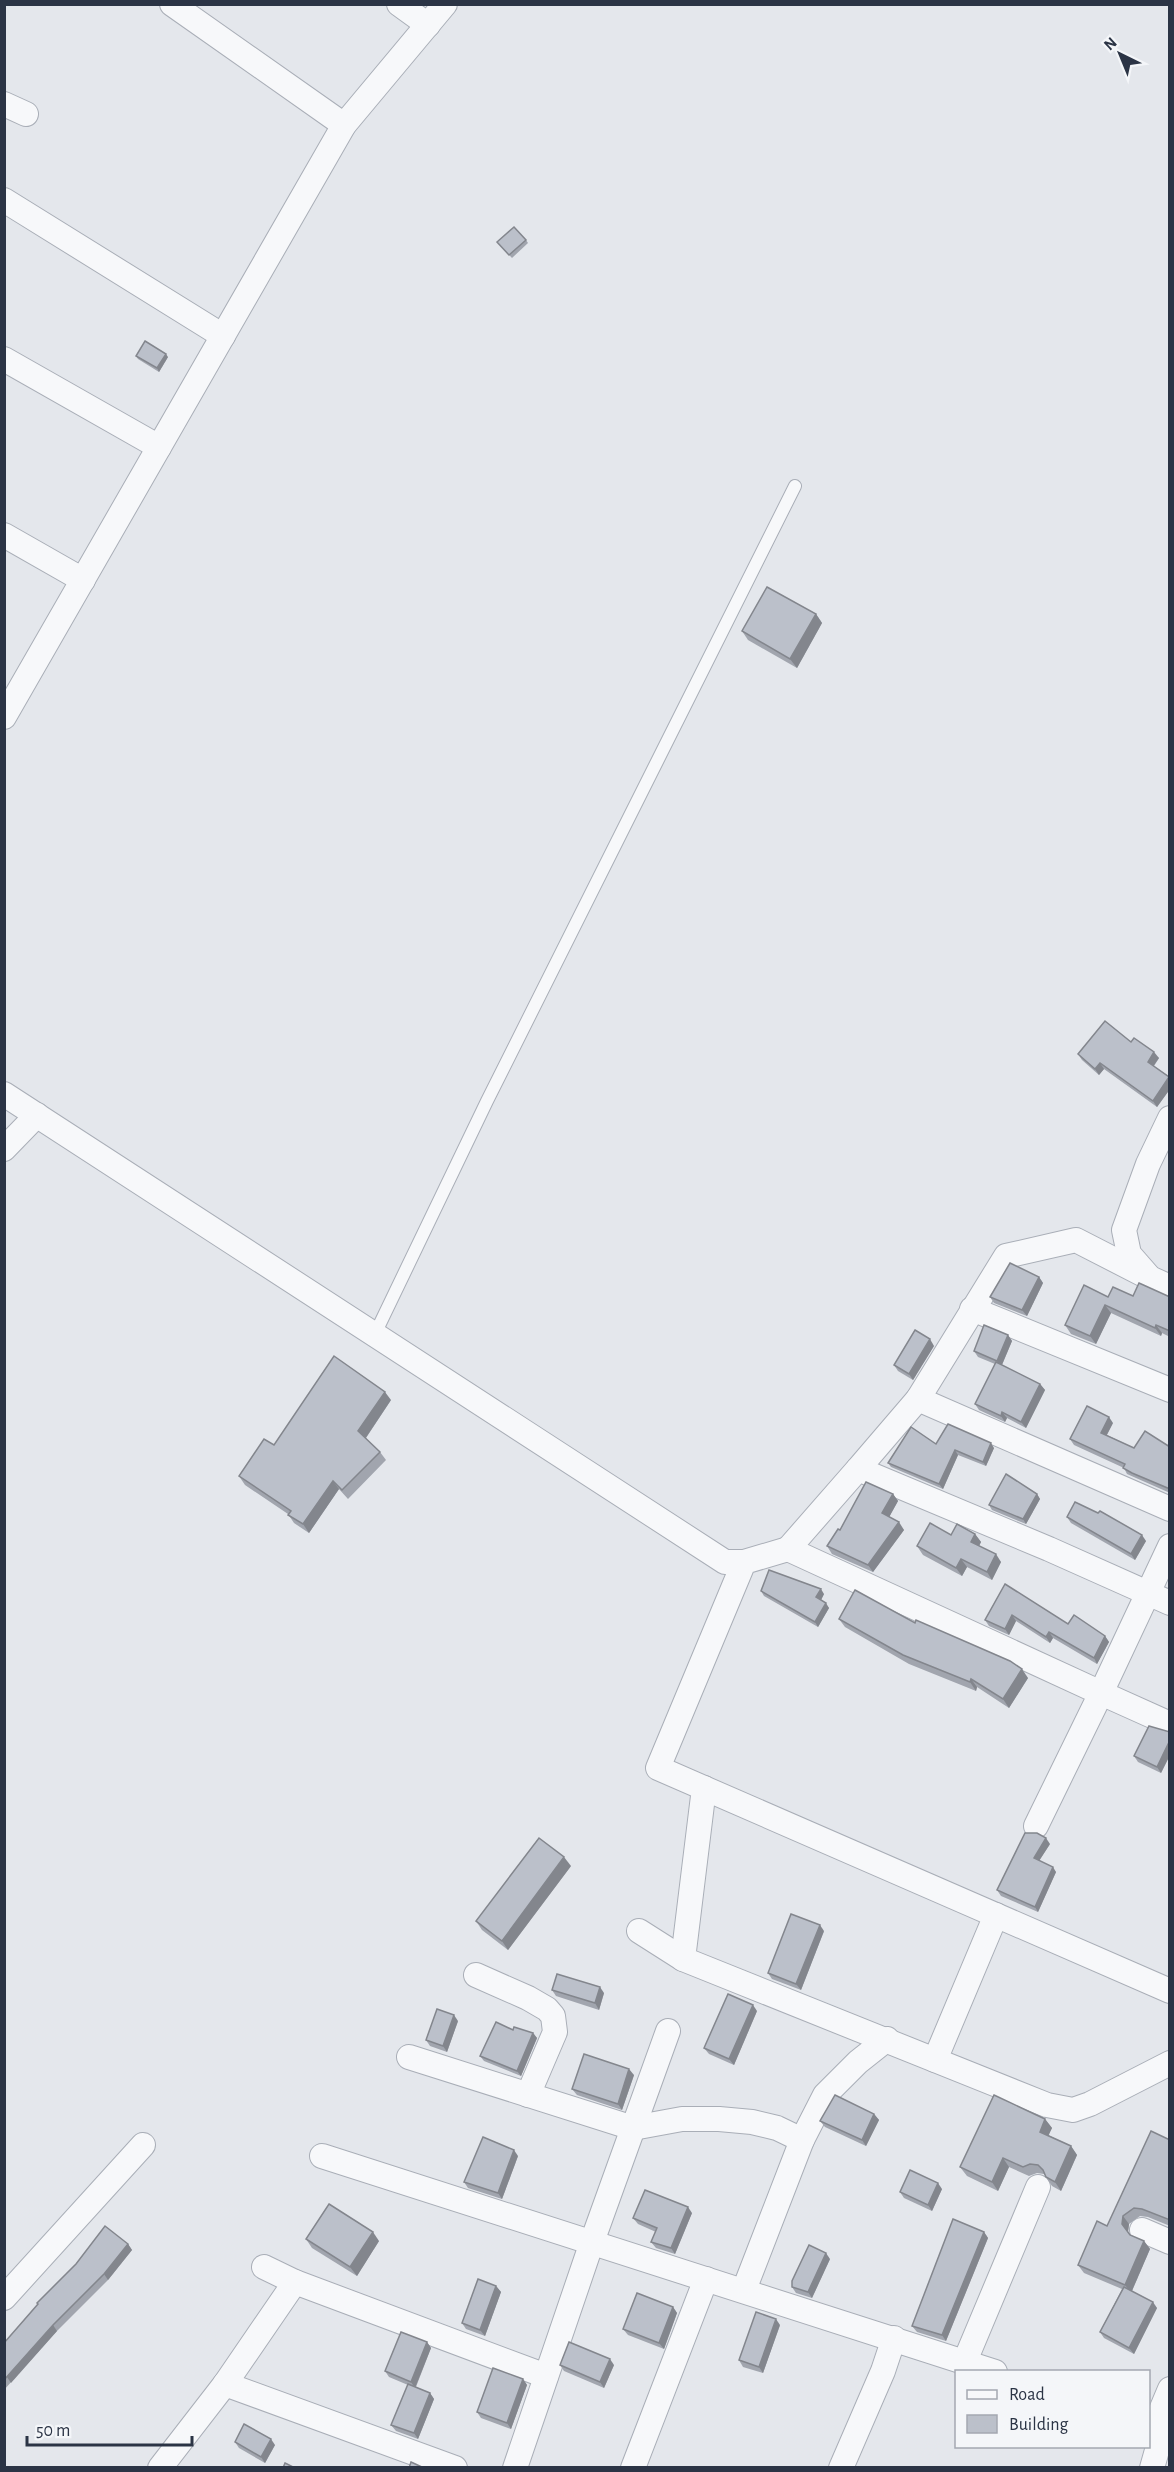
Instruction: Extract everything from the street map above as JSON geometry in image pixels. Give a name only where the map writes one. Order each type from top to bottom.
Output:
[{"type":"street","points":[[172,4],[344,125]]},
{"type":"street","points":[[399,4],[428,25]]},
{"type":"street","points":[[7,706],[83,580],[344,125],[445,4]]},
{"type":"street","points":[[4,104],[26,114]]},
{"type":"street","points":[[4,200],[223,336]]},
{"type":"street","points":[[4,359],[159,447]]},
{"type":"street","points":[[4,535],[83,580]]},
{"type":"street","points":[[4,1094],[725,1562],[744,1562],[788,1549],[918,1399],[1006,1256],[1076,1240],[1160,1283]]},
{"type":"street","points":[[4,1149],[37,1115]]},
{"type":"street","points":[[1160,1283],[1129,1254],[1124,1230],[1148,1164],[1170,1118]]},
{"type":"street","points":[[972,1309],[1170,1390]]},
{"type":"street","points":[[918,1399],[1170,1509]]},
{"type":"street","points":[[858,1469],[1049,1549],[1170,1603]]},
{"type":"street","points":[[1036,1826],[1170,1546]]},
{"type":"street","points":[[788,1549],[1170,1724]]},
{"type":"street","points":[[744,1562],[658,1768],[1170,1991]]},
{"type":"street","points":[[683,1959],[704,1788]]},
{"type":"street","points":[[935,2060],[996,1915]]},
{"type":"street","points":[[639,1931],[683,1959],[1047,2105],[1073,2110],[1090,2104],[1170,2063]]},
{"type":"street","points":[[476,1975],[528,1998],[547,2009],[553,2016],[555,2032],[528,2095]]},
{"type":"street","points":[[514,2468],[668,2031]]},
{"type":"street","points":[[744,2290],[802,2140],[825,2095],[858,2062],[887,2039]]},
{"type":"street","points":[[408,2057],[633,2128],[682,2119],[719,2119],[752,2122],[777,2128],[802,2140]]},
{"type":"street","points":[[4,2298],[143,2145]]},
{"type":"street","points":[[322,2156],[990,2370]]},
{"type":"street","points":[[965,2361],[1038,2187]]},
{"type":"street","points":[[1142,2230],[1170,2242]]},
{"type":"street","points":[[264,2267],[295,2282],[546,2376]]},
{"type":"street","points":[[633,2468],[706,2278]]},
{"type":"street","points":[[159,2468],[225,2384],[295,2282]]},
{"type":"street","points":[[841,2468],[883,2371],[894,2338]]},
{"type":"street","points":[[225,2384],[454,2468]]},
{"type":"street","points":[[1152,2468],[1159,2428],[1170,2389]]},
{"type":"lane","points":[[375,1334],[493,1090],[795,486]]},
{"type":"building","points":[[514,227],[526,240],[509,255],[497,242]]},
{"type":"building","points":[[145,341],[166,354],[157,368],[136,356]]},
{"type":"building","points":[[767,587],[816,614],[790,659],[742,631]]},
{"type":"building","points":[[1105,1021],[1131,1042],[1134,1038],[1154,1052],[1148,1062],[1169,1077],[1153,1101],[1100,1063],[1095,1069],[1078,1054]]},
{"type":"building","points":[[1010,1263],[1039,1277],[1022,1310],[990,1297]]},
{"type":"building","points":[[1139,1283],[1170,1297],[1170,1331],[1156,1325],[1155,1328],[1105,1305],[1090,1336],[1065,1325],[1084,1285],[1108,1297],[1113,1287],[1133,1296]]},
{"type":"building","points":[[984,1325],[1008,1335],[997,1361],[974,1351]]},
{"type":"building","points":[[915,1330],[930,1339],[909,1374],[894,1365]]},
{"type":"building","points":[[334,1356],[385,1392],[358,1431],[380,1452],[342,1490],[333,1481],[303,1524],[288,1515],[291,1511],[239,1476],[264,1439],[274,1445]]},
{"type":"building","points":[[996,1362],[1040,1384],[1021,1422],[1002,1412],[1001,1416],[975,1404]]},
{"type":"building","points":[[1087,1406],[1109,1417],[1101,1433],[1134,1448],[1145,1431],[1170,1447],[1170,1489],[1132,1473],[1123,1468],[1125,1464],[1070,1439]]},
{"type":"building","points":[[948,1424],[991,1443],[983,1462],[955,1450],[939,1484],[888,1463],[911,1427],[936,1444]]},
{"type":"building","points":[[1006,1474],[1037,1494],[1023,1519],[989,1505]]},
{"type":"building","points":[[866,1482],[893,1494],[882,1513],[899,1522],[868,1565],[827,1546],[838,1529],[840,1530]]},
{"type":"building","points":[[1075,1502],[1098,1513],[1100,1511],[1142,1535],[1131,1554],[1067,1517]]},
{"type":"building","points":[[930,1523],[951,1535],[957,1524],[975,1534],[971,1542],[996,1554],[987,1572],[961,1559],[956,1568],[917,1546]]},
{"type":"building","points":[[769,1570],[821,1589],[816,1597],[826,1603],[815,1622],[761,1591]]},
{"type":"building","points":[[1005,1584],[1068,1624],[1074,1615],[1105,1636],[1094,1658],[1049,1632],[1046,1637],[1012,1615],[1005,1629],[985,1620]]},
{"type":"building","points":[[855,1590],[915,1623],[916,1620],[1010,1661],[1022,1669],[1003,1699],[971,1679],[970,1682],[903,1655],[839,1619]]},
{"type":"building","points":[[1149,1726],[1170,1732],[1170,1740],[1157,1767],[1134,1756]]},
{"type":"building","points":[[1025,1833],[1037,1833],[1046,1838],[1034,1858],[1053,1867],[1035,1907],[997,1890]]},
{"type":"building","points":[[539,1838],[564,1857],[502,1941],[476,1921]]},
{"type":"building","points":[[791,1914],[820,1925],[796,1984],[768,1973]]},
{"type":"building","points":[[557,1974],[600,1987],[595,2003],[552,1990]]},
{"type":"building","points":[[728,1994],[753,2005],[729,2059],[704,2048]]},
{"type":"building","points":[[437,2009],[454,2015],[443,2046],[426,2040]]},
{"type":"building","points":[[496,2022],[513,2030],[514,2027],[533,2033],[517,2071],[480,2056]]},
{"type":"building","points":[[584,2054],[629,2069],[618,2104],[572,2089]]},
{"type":"building","points":[[835,2095],[874,2114],[862,2140],[820,2121]]},
{"type":"building","points":[[994,2095],[1045,2119],[1040,2132],[1071,2146],[1055,2182],[1046,2177],[1038,2165],[1030,2164],[1023,2167],[1003,2158],[992,2182],[960,2167]]},
{"type":"building","points":[[1151,2131],[1170,2140],[1170,2220],[1134,2208],[1123,2216],[1122,2224],[1130,2235],[1144,2241],[1125,2285],[1078,2265],[1097,2221],[1107,2226]]},
{"type":"building","points":[[483,2137],[514,2150],[498,2193],[464,2182]]},
{"type":"building","points":[[910,2170],[938,2183],[928,2205],[900,2192]]},
{"type":"building","points":[[645,2190],[688,2207],[671,2248],[651,2242],[657,2228],[633,2218]]},
{"type":"building","points":[[329,2204],[373,2232],[350,2267],[306,2239]]},
{"type":"building","points":[[953,2219],[984,2232],[942,2335],[912,2326]]},
{"type":"building","points":[[105,2226],[128,2244],[104,2274],[53,2325],[4,2380],[4,2343],[37,2303],[76,2264]]},
{"type":"building","points":[[809,2245],[826,2253],[808,2292],[792,2287],[792,2281]]},
{"type":"building","points":[[478,2279],[496,2286],[480,2330],[462,2323]]},
{"type":"building","points":[[1124,2287],[1153,2302],[1129,2348],[1100,2332]]},
{"type":"building","points":[[637,2293],[673,2307],[659,2343],[623,2329]]},
{"type":"building","points":[[756,2312],[776,2319],[759,2367],[739,2360]]},
{"type":"building","points":[[401,2332],[427,2342],[411,2382],[385,2371]]},
{"type":"building","points":[[569,2342],[610,2359],[600,2382],[560,2365]]},
{"type":"building","points":[[493,2368],[523,2379],[507,2423],[477,2412]]},
{"type":"building","points":[[408,2384],[430,2393],[414,2433],[391,2425]]},
{"type":"building","points":[[244,2424],[271,2439],[261,2457],[235,2442]]},
{"type":"building","points":[[411,2462],[424,2468],[409,2468]]},
{"type":"building","points":[[285,2463],[295,2468],[283,2468]]}]
